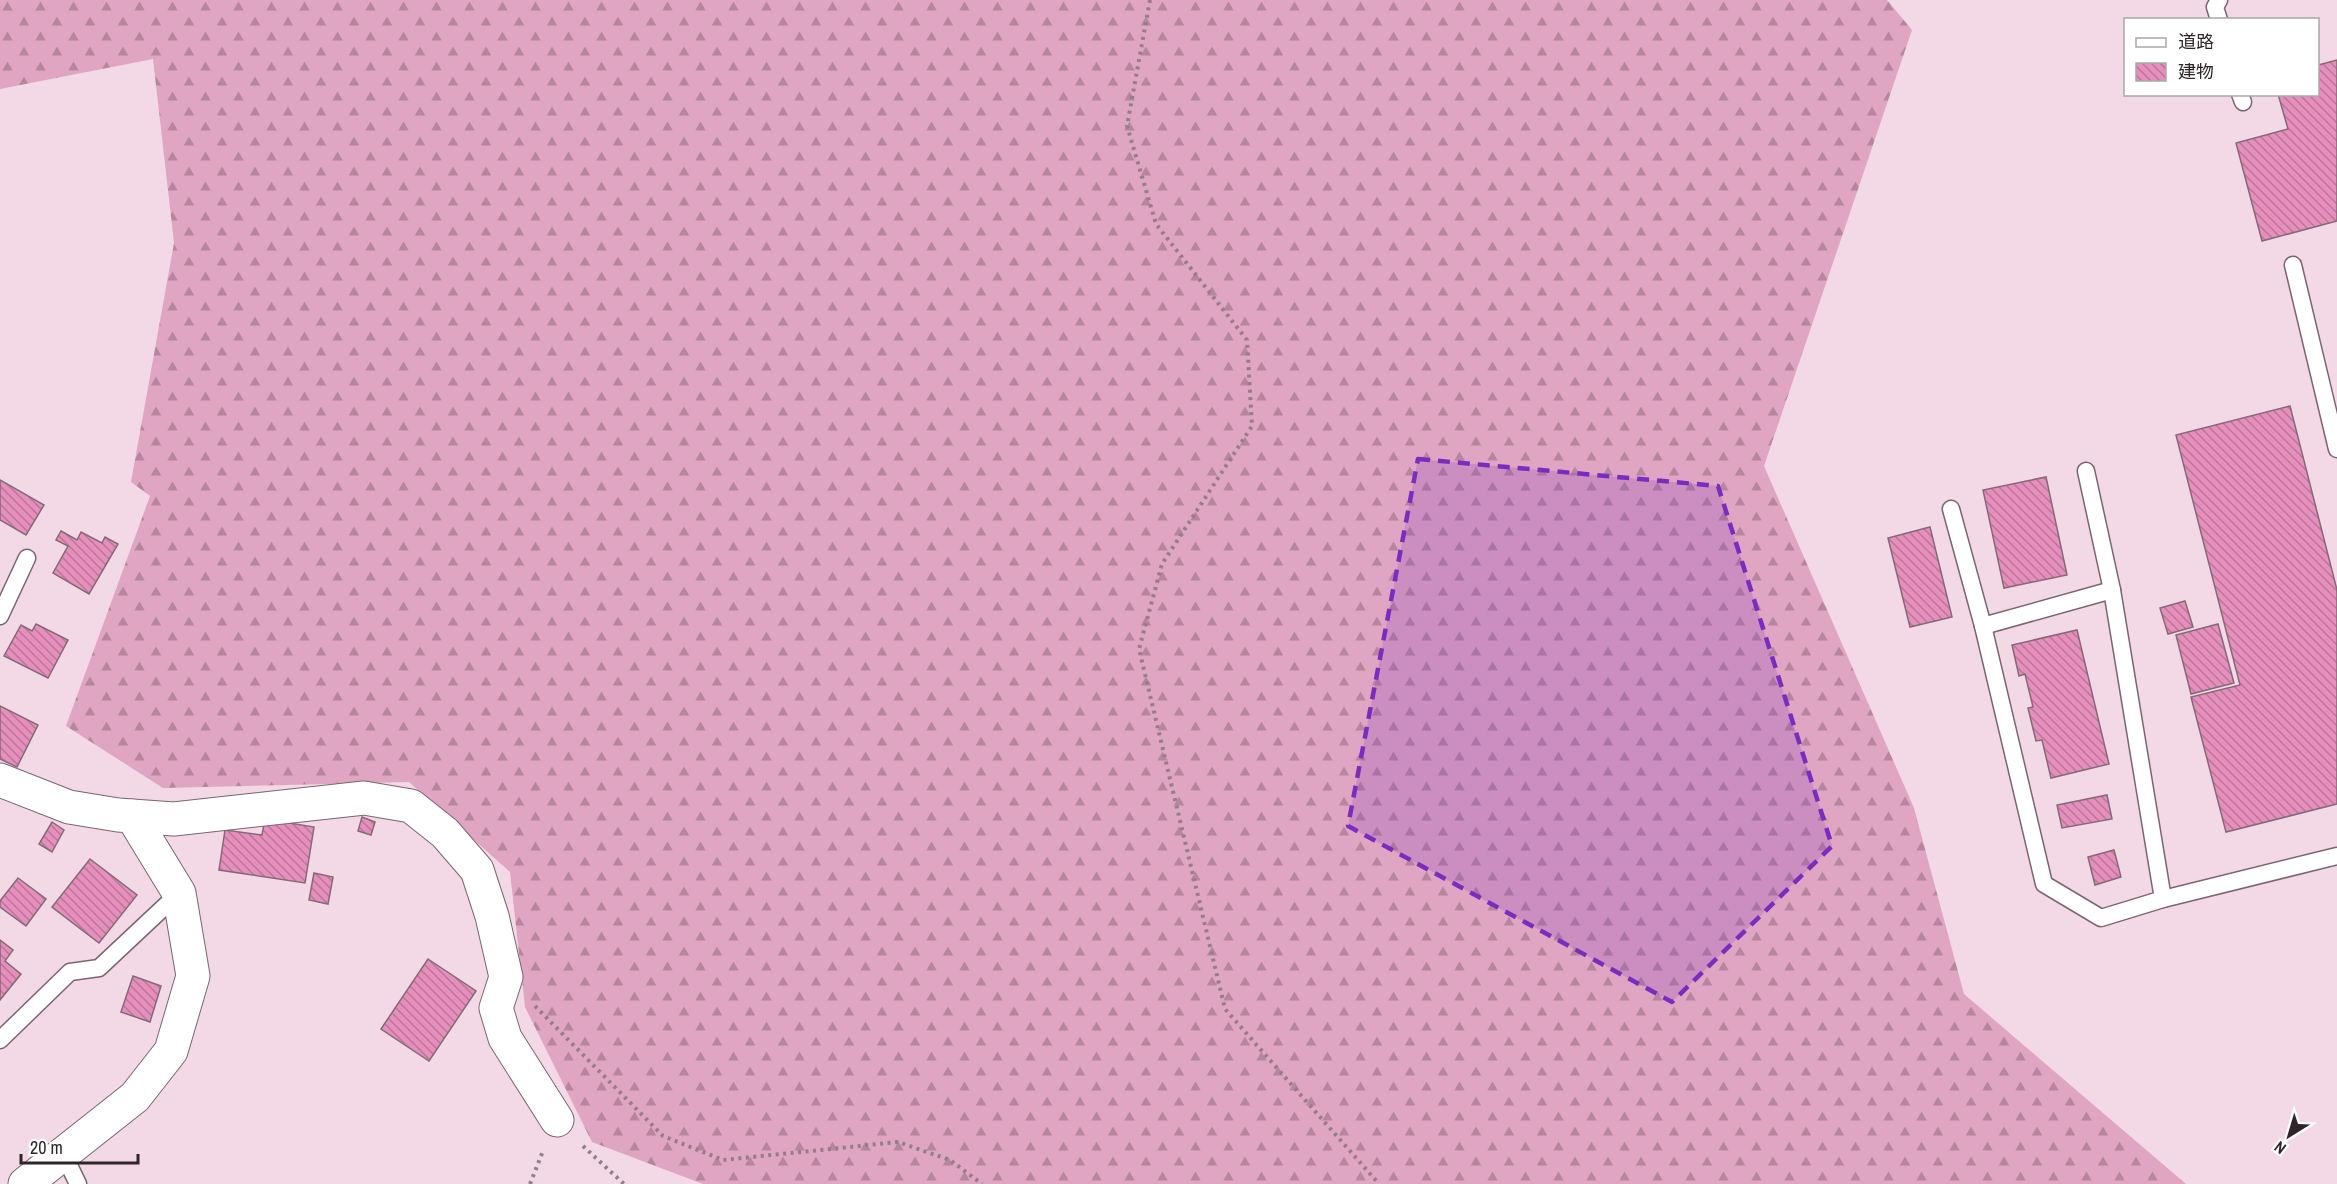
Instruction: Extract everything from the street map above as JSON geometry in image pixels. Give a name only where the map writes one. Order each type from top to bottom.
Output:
[{"type":"street","points":[[0,780],[69,807],[174,819],[364,798],[411,806],[445,833],[477,870],[492,916],[506,977],[495,1008],[506,1038],[557,1120]]},
{"type":"street","points":[[25,1184],[71,1170],[135,1097],[171,1051],[194,976],[180,893],[132,816]]},
{"type":"lane","points":[[2218,18],[2215,7],[2219,0]]},
{"type":"lane","points":[[2293,265],[2337,449]]},
{"type":"lane","points":[[2086,471],[2112,590],[2163,899]]},
{"type":"lane","points":[[1951,509],[1983,626],[2044,884],[2102,918],[2163,899],[2337,856]]},
{"type":"lane","points":[[0,616],[27,558]]},
{"type":"lane","points":[[1983,626],[2112,590]]},
{"type":"lane","points":[[0,1040],[70,972],[99,968],[180,893]]},
{"type":"path","points":[[1150,0],[1126,126],[1156,224],[1247,340],[1252,426],[1162,564],[1139,649],[1225,1009],[1379,1184]]},
{"type":"path","points":[[506,977],[663,1136],[723,1160],[898,1142],[950,1160],[982,1184]]},
{"type":"path","points":[[557,1120],[624,1184]]},
{"type":"highlighted area","points":[[1418,459],[1718,486],[1832,846],[1672,1002],[1348,826]]},
{"type":"green space","points":[[0,0],[1887,0],[1912,30],[1764,466],[1914,808],[1964,994],[2186,1184],[703,1184],[592,1142],[525,1007],[510,872],[409,782],[163,788],[66,726],[150,496],[131,482],[174,243],[153,59],[0,89]]},
{"type":"building","points":[[2337,60],[2337,221],[2262,241],[2236,143],[2288,129],[2279,96],[2319,96],[2319,65]]},
{"type":"building","points":[[2290,406],[2337,590],[2337,804],[2226,832],[2191,697],[2240,685],[2176,435]]},
{"type":"building","points":[[2046,477],[2067,575],[2004,588],[1983,490]]},
{"type":"building","points":[[0,480],[44,505],[26,535],[0,520]]},
{"type":"building","points":[[1930,527],[1952,617],[1910,627],[1888,538]]},
{"type":"building","points":[[61,531],[77,540],[81,532],[102,543],[105,537],[118,544],[89,594],[53,573],[68,546],[56,540]]},
{"type":"building","points":[[2185,601],[2193,627],[2168,634],[2160,608]]},
{"type":"building","points":[[36,624],[68,640],[48,678],[4,656],[21,625],[32,631]]},
{"type":"building","points":[[2218,624],[2234,683],[2191,694],[2176,635]]},
{"type":"building","points":[[2077,630],[2109,764],[2051,778],[2042,740],[2036,741],[2028,708],[2033,707],[2025,674],[2019,676],[2012,645]]},
{"type":"building","points":[[0,706],[38,725],[17,767],[0,759]]},
{"type":"building","points":[[2107,795],[2112,819],[2062,828],[2057,805]]},
{"type":"building","points":[[362,817],[375,822],[371,835],[358,831]]},
{"type":"building","points":[[265,819],[314,827],[305,883],[219,870],[225,830],[262,835]]},
{"type":"building","points":[[52,822],[64,830],[52,852],[39,844]]},
{"type":"building","points":[[2114,850],[2121,877],[2095,885],[2088,857]]},
{"type":"building","points":[[90,859],[137,895],[99,943],[52,907]]},
{"type":"building","points":[[314,873],[333,877],[328,904],[309,900]]},
{"type":"building","points":[[18,878],[46,899],[26,926],[0,907],[0,901]]},
{"type":"building","points":[[0,940],[13,950],[5,961],[21,974],[0,1000]]},
{"type":"building","points":[[428,959],[476,991],[429,1061],[381,1029]]},
{"type":"building","points":[[133,976],[161,986],[150,1022],[121,1012]]}]
